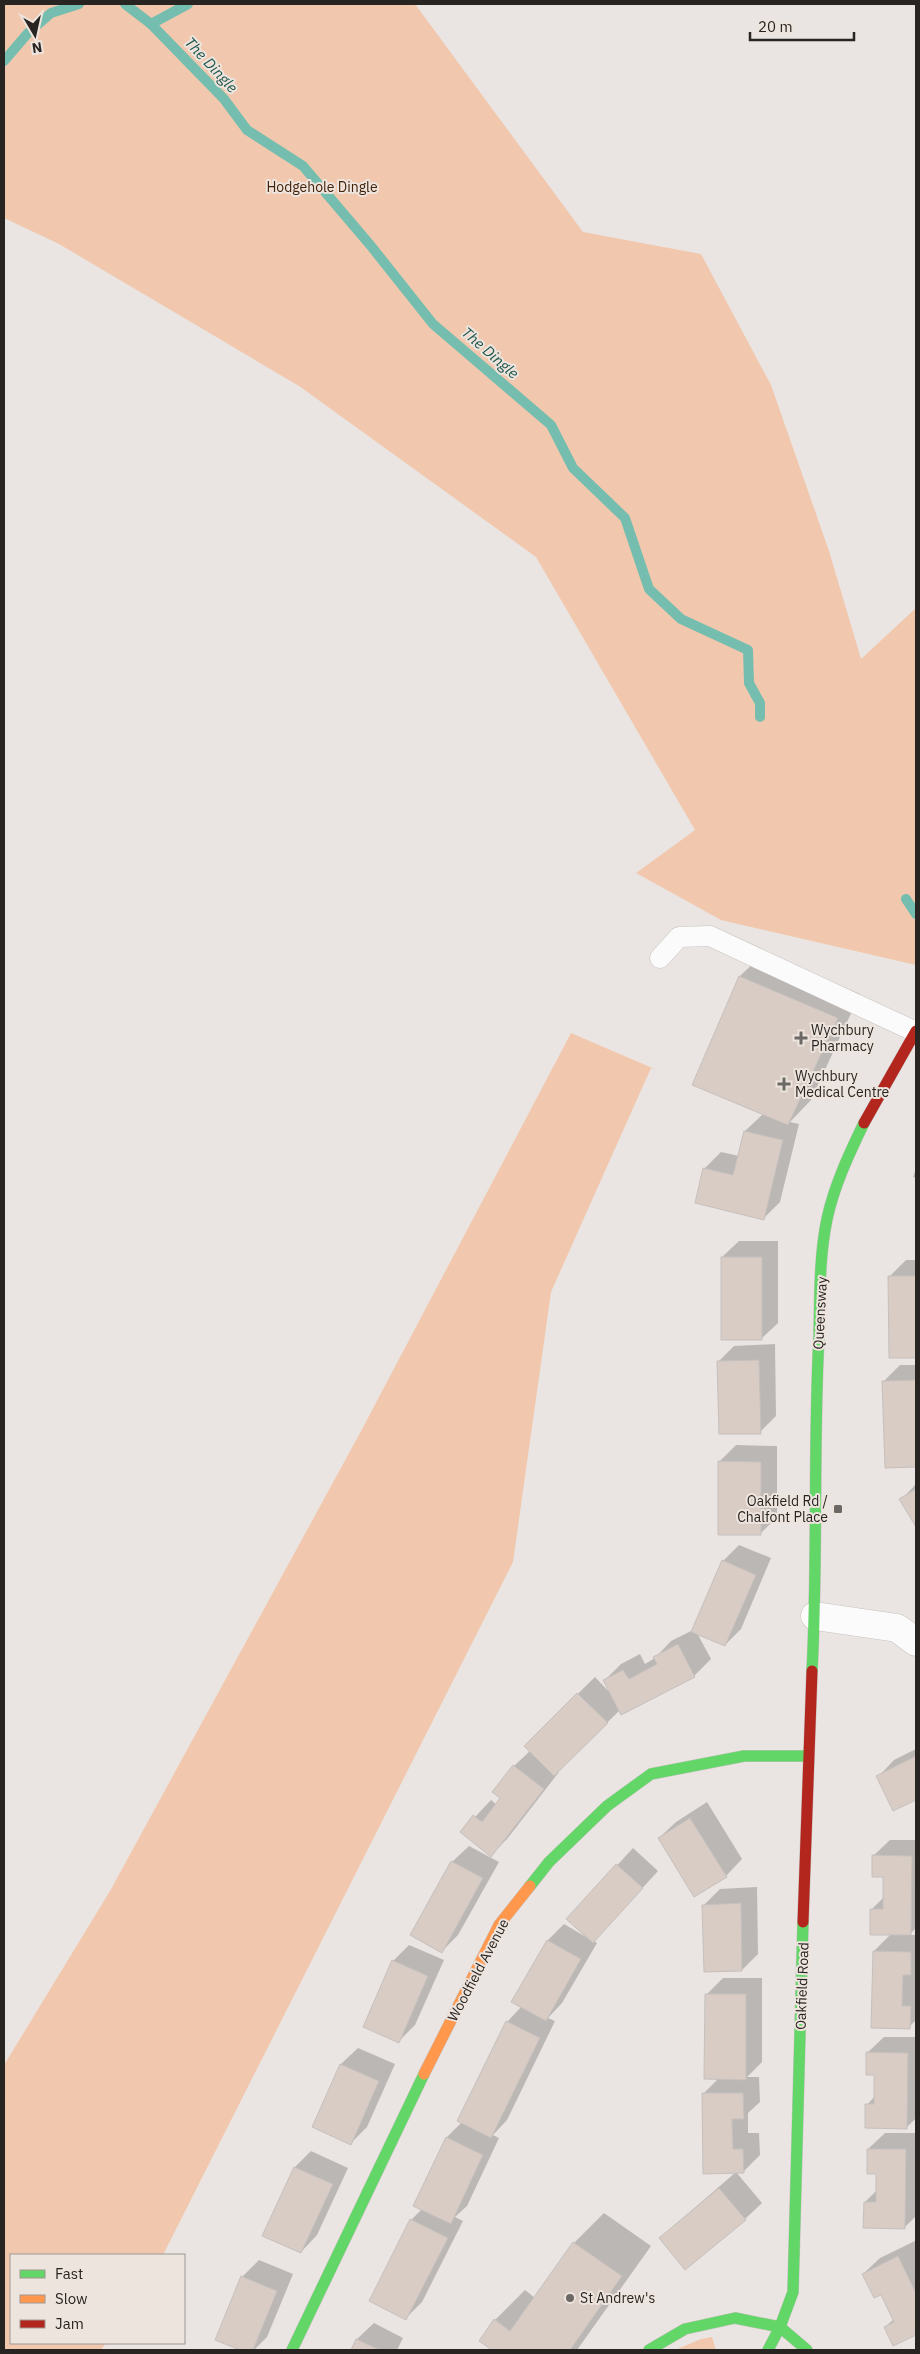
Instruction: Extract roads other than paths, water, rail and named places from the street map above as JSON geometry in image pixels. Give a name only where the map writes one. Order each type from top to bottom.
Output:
[{"type":"street","name":"Queensway","points":[[815,1616],[815,1413],[822,1266],[827,1219],[845,1163],[868,1114],[909,1061],[916,1032]]},
{"type":"street","points":[[815,1616],[896,1628],[916,1642]]},
{"type":"street","name":"Oakfield Road","points":[[768,2350],[780,2327],[793,2292],[808,1756],[815,1616]]},
{"type":"street","name":"Woodfield Avenue","points":[[292,2350],[427,2068],[499,1925],[549,1862],[608,1806],[651,1774],[744,1756],[808,1756]]},
{"type":"street","points":[[649,2350],[685,2329],[736,2318],[780,2327],[807,2350]]},
{"type":"lane","points":[[660,958],[680,937],[710,936],[916,1032]]},
{"type":"waterway","name":"The Dingle","points":[[4,61],[28,33],[51,13],[79,4]]},
{"type":"waterway","name":"The Dingle","points":[[125,4],[151,24],[224,99],[247,130],[303,166],[371,246],[433,324],[551,425],[573,468],[625,518],[649,589],[681,619],[748,650],[749,683],[760,703],[760,717]]},
{"type":"waterway","name":"The Dingle","points":[[151,24],[188,4]]},
{"type":"waterway","name":"The Dingle","points":[[906,899],[916,914]]},
{"type":"place","name":"Wychbury Pharmacy","points":[[801,1038]]},
{"type":"place","name":"Wychbury Medical Centre","points":[[784,1084]]},
{"type":"place","name":"Oakfield Rd / Chalfont Place","points":[[838,1509]]},
{"type":"place","name":"St Andrew's","points":[[570,2298]]},
{"type":"park label","name":"Hodgehole Dingle","points":[[322,187]]}]
